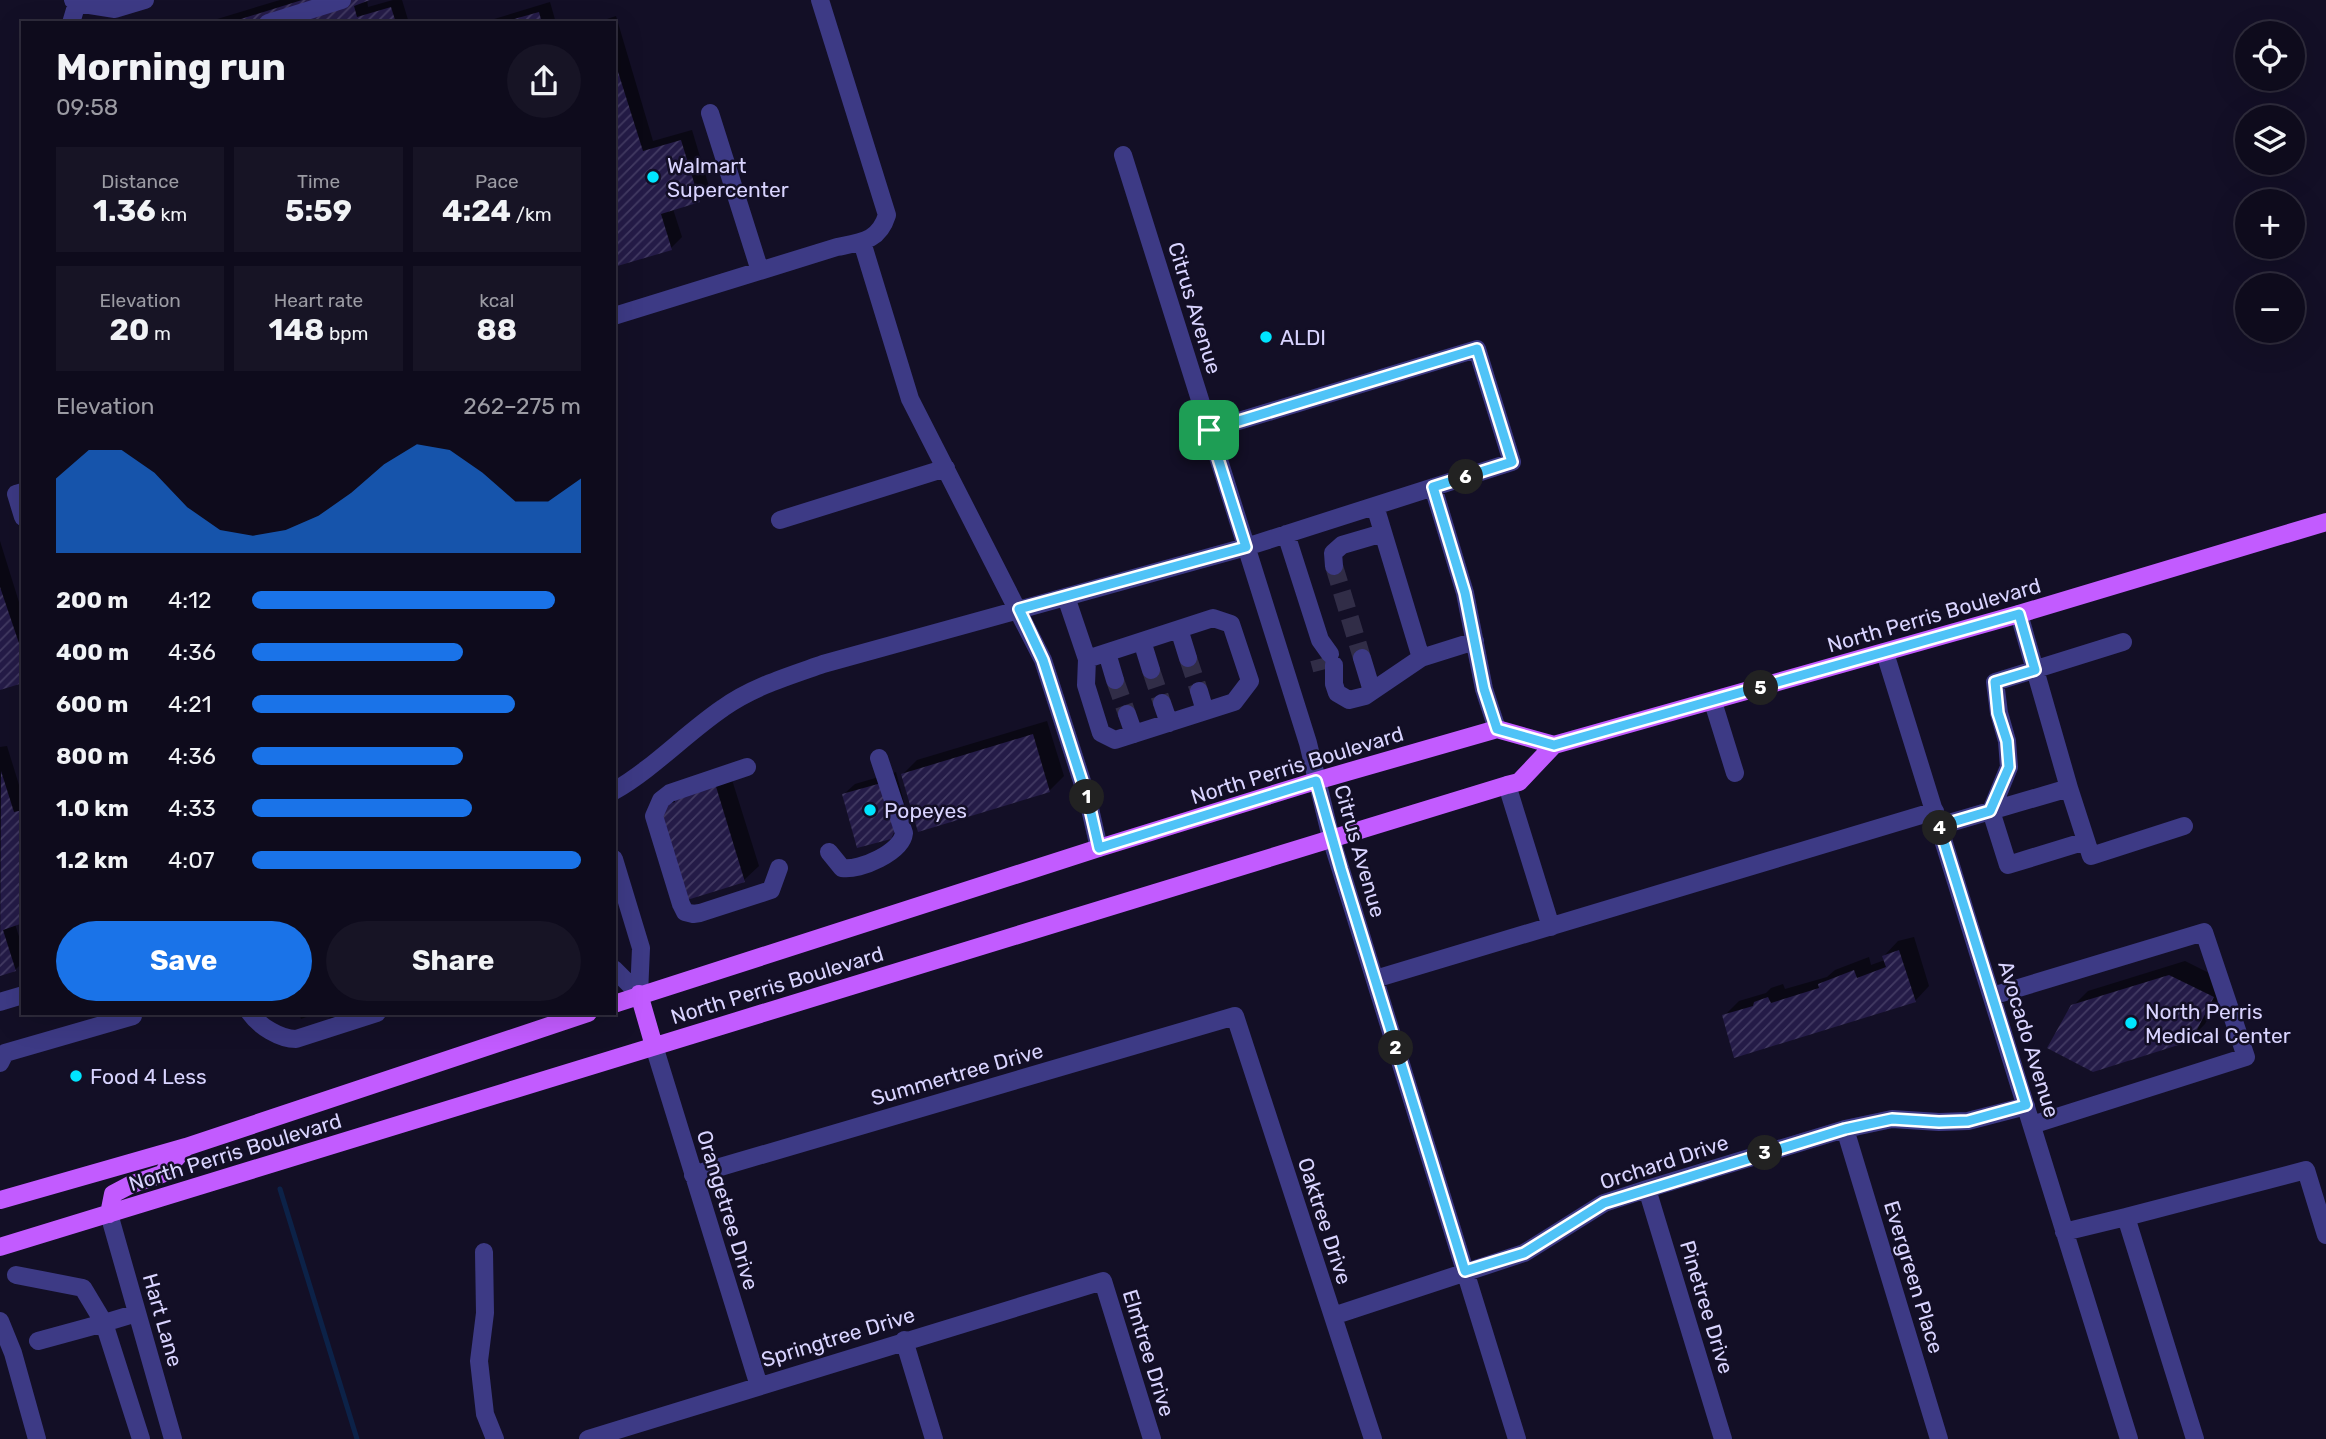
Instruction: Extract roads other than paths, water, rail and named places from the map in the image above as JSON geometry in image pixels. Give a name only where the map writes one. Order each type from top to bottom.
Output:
[{"type":"main road","name":"North Perris Boulevard","points":[[0,1247],[1519,782],[1554,745],[1885,653],[2326,522]]},
{"type":"main road","name":"North Perris Boulevard","points":[[616,1003],[1099,848],[1497,729]]},
{"type":"main road","points":[[1497,729],[1554,745]]},
{"type":"main road","points":[[639,995],[654,1046]]},
{"type":"main road","name":"North Perris Boulevard","points":[[0,1200],[186,1147],[582,1015]]},
{"type":"main road","points":[[109,1214],[113,1194],[162,1174],[186,1147]]},
{"type":"street","points":[[71,21],[75,2],[115,9],[145,0]]},
{"type":"street","points":[[274,21],[342,0]]},
{"type":"street","points":[[616,315],[837,247],[862,242],[874,237],[883,227],[887,215],[820,0]]},
{"type":"street","points":[[710,113],[760,271]]},
{"type":"street","name":"Citrus Avenue","points":[[1123,155],[1308,743],[1331,838],[1517,1439]]},
{"type":"street","points":[[862,242],[910,399],[1043,660],[1088,800],[1099,848]]},
{"type":"street","points":[[616,790],[635,779],[724,707],[769,683],[822,664],[1246,547],[1512,462],[1477,349],[1209,430]]},
{"type":"street","points":[[780,520],[946,468]]},
{"type":"street","points":[[1433,487],[1465,593],[1484,689],[1497,729]]},
{"type":"street","points":[[21,493],[16,494],[21,510]]},
{"type":"street","points":[[1375,506],[1421,658]]},
{"type":"street","points":[[1334,566],[1333,553],[1342,545],[1383,533]]},
{"type":"street","points":[[1286,534],[1337,694],[1349,700],[1365,696],[1421,658],[1475,641]]},
{"type":"street","points":[[1066,597],[1087,659],[1086,685],[1101,733],[1115,740],[1234,702],[1250,681],[1231,624],[1213,618],[1087,659]]},
{"type":"street","points":[[2019,614],[2091,856],[2183,826]]},
{"type":"street","points":[[1179,629],[1188,658]]},
{"type":"street","points":[[1142,641],[1151,670]]},
{"type":"street","points":[[2087,841],[2008,865],[1990,811],[2009,767],[2007,741],[1998,713],[1995,682],[2123,642]]},
{"type":"street","points":[[1107,653],[1115,680]]},
{"type":"street","name":"Avocado Avenue","points":[[1885,653],[2129,1439]]},
{"type":"street","points":[[1362,658],[1372,691]]},
{"type":"street","points":[[1199,691],[1205,711]]},
{"type":"street","points":[[1057,704],[1089,695]]},
{"type":"street","points":[[1713,702],[1735,773]]},
{"type":"street","points":[[1162,703],[1169,723]]},
{"type":"street","points":[[1127,714],[1134,734]]},
{"type":"street","points":[[829,852],[842,868],[851,870],[860,868],[898,847],[904,839],[879,758]]},
{"type":"street","points":[[747,767],[670,793],[656,809],[654,816],[681,905],[685,912],[700,913],[771,890],[779,868]]},
{"type":"street","points":[[1507,785],[1550,927]]},
{"type":"street","points":[[1375,979],[1937,819],[1990,811],[2069,788]]},
{"type":"street","points":[[616,866],[641,948],[639,995]]},
{"type":"street","points":[[1992,996],[2204,932],[2246,1057],[2032,1125]]},
{"type":"street","points":[[616,971],[639,995]]},
{"type":"street","points":[[0,1002],[21,996]]},
{"type":"street","points":[[0,1063],[5,1053],[133,1015]]},
{"type":"street","points":[[252,1015],[266,1028],[290,1039],[371,1015]]},
{"type":"street","name":"Summertree Drive","points":[[693,1175],[1235,1016]]},
{"type":"street","name":"Oaktree Drive","points":[[1235,1016],[1373,1439]]},
{"type":"street","name":"Orangetree Drive","points":[[654,1046],[759,1386]]},
{"type":"street","name":"Orchard Drive","points":[[1333,1316],[1524,1253],[1604,1203],[1647,1189],[1845,1129],[1892,1119],[1968,1121],[2026,1105]]},
{"type":"street","name":"Evergreen Place","points":[[1845,1129],[1939,1439]]},
{"type":"street","points":[[2064,1232],[2306,1170],[2326,1235]]},
{"type":"street","name":"Pinetree Drive","points":[[1647,1189],[1723,1439]]},
{"type":"street","name":"Hart Lane","points":[[109,1214],[173,1439]]},
{"type":"street","points":[[2126,1217],[2195,1439]]},
{"type":"street","points":[[484,1252],[485,1313],[479,1362],[485,1414],[495,1439]]},
{"type":"street","points":[[16,1275],[83,1287],[104,1323],[141,1439]]},
{"type":"street","name":"Springtree Drive","points":[[587,1439],[1103,1281]]},
{"type":"street","name":"Elmtree Drive","points":[[1103,1281],[1152,1439]]},
{"type":"street","points":[[38,1342],[137,1313]]},
{"type":"street","points":[[0,1321],[13,1353],[37,1439]]},
{"type":"street","points":[[904,1340],[934,1439]]},
{"type":"waterway","points":[[280,1189],[357,1439]]},
{"type":"tunnel","points":[[1334,566],[1362,658]]},
{"type":"tunnel","points":[[1188,658],[1199,691]]},
{"type":"tunnel","points":[[1319,659],[1322,670]]},
{"type":"tunnel","points":[[1151,670],[1162,703]]},
{"type":"tunnel","points":[[1115,680],[1127,714]]},
{"type":"place","name":"Walmart Supercenter","points":[[653,177]]},
{"type":"place","name":"ALDI","points":[[1266,337]]},
{"type":"place","name":"Popeyes","points":[[870,810]]},
{"type":"place","name":"North Perris Medical Center","points":[[2131,1023]]},
{"type":"place","name":"Food 4 Less","points":[[76,1076]]}]
